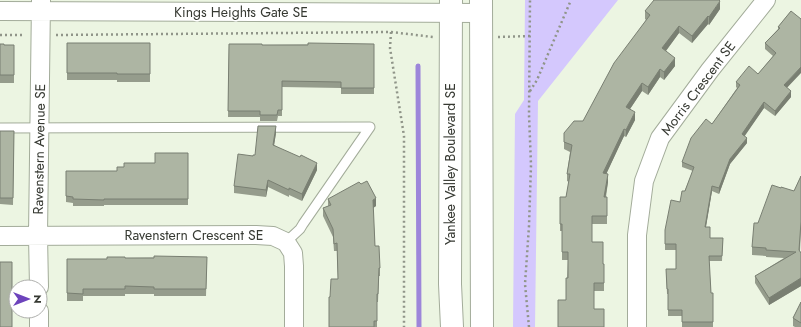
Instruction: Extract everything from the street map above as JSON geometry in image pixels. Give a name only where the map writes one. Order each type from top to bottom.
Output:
[{"type":"street","name":"Morris Crescent SE","points":[[637,327],[637,235],[644,181],[660,138],[710,70],[766,0]]},
{"type":"street","name":"Kings Heights Gate SE","points":[[0,11],[41,6],[481,6]]},
{"type":"street","name":"Ravenstern Avenue SE","points":[[39,279],[41,6]]},
{"type":"street","name":"Yankee Valley Boulevard SE","points":[[451,6],[450,284],[452,327]]},
{"type":"street","points":[[481,6],[482,327]]},
{"type":"street","name":"Ravenstern Crescent SE","points":[[0,236],[256,235],[273,236],[286,242]]},
{"type":"street","points":[[286,242],[292,253],[294,266],[294,327]]},
{"type":"lane","points":[[0,128],[370,127],[300,229],[286,242]]},
{"type":"path","points":[[529,327],[525,284],[532,165],[529,115],[530,0]]},
{"type":"path","points":[[529,92],[537,80],[571,0]]},
{"type":"path","points":[[391,32],[390,48],[404,136],[404,327]]},
{"type":"path","points":[[0,35],[391,32],[432,37]]},
{"type":"path","points":[[493,37],[530,36]]},
{"type":"shaded area","points":[[525,0],[618,0],[538,101],[535,327],[513,327],[515,114],[524,100]]},
{"type":"building","points":[[654,0],[720,1],[709,17],[708,16],[692,36],[679,26],[662,48],[675,58],[664,72],[660,69],[648,87],[642,83],[626,107],[635,112],[626,130],[624,129],[603,173],[608,174],[604,197],[607,197],[607,216],[592,216],[592,242],[603,242],[604,283],[594,283],[594,309],[604,309],[604,327],[558,327],[558,300],[566,300],[566,278],[568,278],[568,252],[562,252],[560,197],[566,197],[570,174],[567,174],[572,145],[564,142],[564,133],[574,121],[583,121],[614,63],[650,15],[645,11]]},
{"type":"building","points":[[791,11],[801,19],[801,67],[784,85],[791,91],[775,111],[764,102],[742,134],[747,138],[730,159],[719,188],[712,186],[705,227],[710,227],[710,238],[723,238],[722,256],[709,256],[711,293],[713,293],[713,322],[682,322],[682,310],[668,310],[666,269],[676,269],[676,244],[665,244],[665,230],[671,200],[680,202],[682,191],[685,191],[694,167],[682,162],[691,138],[706,119],[712,124],[740,85],[736,82],[749,66],[758,74],[776,53],[765,43],[780,28],[778,27]]},
{"type":"building","points":[[67,43],[150,43],[150,74],[67,73]]},
{"type":"building","points":[[308,43],[374,44],[374,88],[341,88],[341,82],[282,81],[282,110],[278,110],[277,115],[260,115],[260,111],[228,111],[229,44],[308,45]]},
{"type":"building","points":[[0,44],[14,45],[14,75],[0,75]]},
{"type":"building","points":[[258,126],[276,126],[273,145],[300,157],[301,155],[317,163],[302,194],[289,188],[289,190],[268,180],[266,190],[234,186],[238,154],[255,155]]},
{"type":"building","points":[[0,131],[14,131],[13,198],[0,198]]},
{"type":"building","points":[[155,153],[188,153],[188,199],[104,200],[73,199],[73,197],[66,196],[66,171],[117,171],[117,167],[124,167],[124,163],[155,163]]},
{"type":"building","points":[[801,176],[801,222],[799,250],[801,253],[801,278],[769,298],[755,276],[796,252],[766,250],[766,248],[752,247],[754,223],[758,223],[772,185],[794,191]]},
{"type":"building","points":[[367,181],[376,198],[373,200],[375,246],[379,246],[380,268],[377,294],[377,321],[374,321],[374,327],[329,327],[329,297],[331,279],[338,279],[337,243],[334,244],[333,229],[323,208],[331,205],[328,199],[359,182],[361,184]]},
{"type":"building","points":[[154,256],[207,257],[206,289],[154,289],[154,287],[125,286],[125,289],[83,289],[83,294],[67,293],[67,259],[107,259],[107,257],[154,258]]},
{"type":"building","points":[[0,262],[12,262],[12,279],[8,279],[8,319],[12,319],[12,327],[0,327]]},
{"type":"building","points":[[801,302],[801,323],[793,318]]},
{"type":"waterway","points":[[418,66],[419,327]]}]
